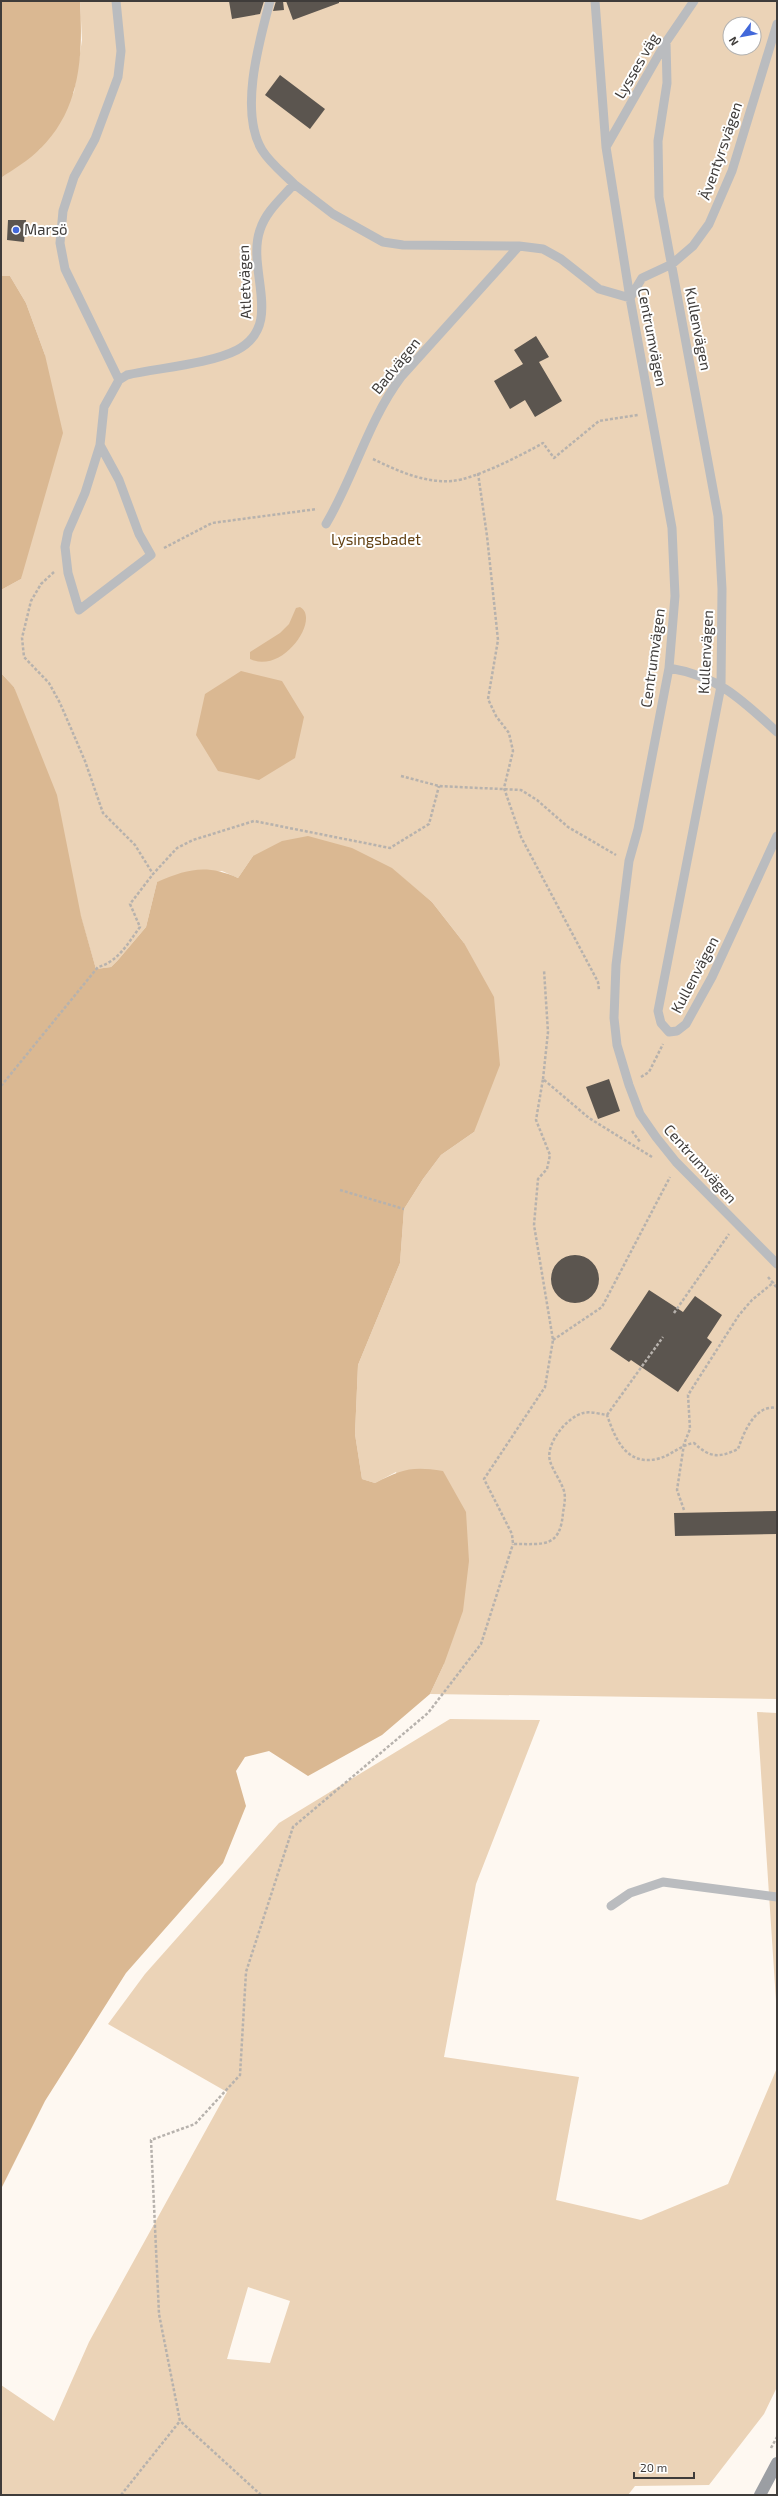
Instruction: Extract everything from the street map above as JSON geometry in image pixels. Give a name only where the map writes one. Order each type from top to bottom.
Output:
[{"type":"street","points":[[761,2495],[777,2463]]},
{"type":"lane","points":[[100,445],[119,480],[139,534],[151,555],[79,610],[65,547],[68,532],[85,493],[100,445],[104,407],[110,393],[119,380],[65,269],[60,243],[63,211],[74,177],[95,139],[118,77],[121,51],[116,1]]},
{"type":"lane","points":[[270,1],[256,62],[251,108],[255,132],[262,150],[294,184],[333,214],[383,242],[403,245],[519,246],[543,249],[561,259],[599,289],[630,298]]},
{"type":"lane","name":"Centrumvägen","points":[[595,1],[606,147],[630,298],[672,528],[675,564],[675,596],[669,668],[638,829],[630,861],[614,989],[617,1045],[629,1085],[640,1114],[676,1162],[777,1264]]},
{"type":"lane","name":"Lysses väg","points":[[606,147],[666,42],[694,1]]},
{"type":"lane","name":"Äventyrsvägen","points":[[630,298],[642,278],[672,264],[693,246],[709,224],[720,202],[732,171],[777,24]]},
{"type":"lane","name":"Kullenvägen","points":[[666,42],[667,83],[658,141],[659,197],[718,516],[722,589],[721,686],[658,1011],[661,1023],[669,1032],[678,1031],[686,1024],[712,977],[777,836]]},
{"type":"lane","name":"Atletvägen","points":[[119,380],[131,374],[189,363],[237,350],[257,333],[262,324],[263,306],[256,254],[260,230],[267,214],[294,184]]},
{"type":"lane","name":"Badvägen","points":[[326,524],[336,506],[384,400],[401,377],[519,246]]},
{"type":"lane","points":[[669,668],[705,676],[740,698],[777,732]]},
{"type":"lane","points":[[611,1906],[630,1893],[663,1882],[777,1897]]},
{"type":"path","points":[[360,453],[405,474],[428,479],[453,481],[515,458],[543,444],[554,458],[599,421],[652,412]]},
{"type":"path","points":[[478,473],[487,536],[498,640],[488,699],[496,716],[509,733],[513,751],[504,788],[521,838],[598,982]]},
{"type":"path","points":[[151,555],[212,523],[336,506]]},
{"type":"path","points":[[67,560],[41,584],[31,601],[22,638],[24,657],[48,683],[60,702],[85,761],[103,813],[134,845],[153,874]]},
{"type":"path","points":[[400,776],[439,786],[521,790],[537,800],[574,831],[630,861]]},
{"type":"path","points":[[1,1086],[96,969],[109,964],[117,958],[140,927],[130,904],[153,874],[177,848],[193,840],[254,821],[266,822],[390,848],[429,824],[439,786]]},
{"type":"path","points":[[261,2495],[180,2421],[159,2314],[151,2140],[195,2124],[240,2075],[246,1972],[293,1827],[428,1713],[481,1644],[514,1544],[512,1534],[484,1479],[545,1388],[553,1340],[534,1225],[538,1180],[547,1168],[550,1155],[536,1120],[543,1079],[548,1032],[544,970]]},
{"type":"path","points":[[629,1085],[649,1072],[669,1032]]},
{"type":"path","points":[[543,1079],[589,1118],[653,1158]]},
{"type":"path","points":[[553,1340],[602,1307],[676,1162]]},
{"type":"path","points":[[340,1190],[404,1209]]},
{"type":"path","points":[[674,1312],[729,1234]]},
{"type":"path","points":[[684,1510],[677,1490],[684,1444],[690,1429],[688,1395],[695,1381],[738,1316],[752,1300],[777,1279]]},
{"type":"path","points":[[773,1282],[777,1288]]},
{"type":"path","points":[[607,1415],[663,1337]]},
{"type":"path","points":[[607,1415],[618,1444],[627,1453],[642,1458],[657,1459],[684,1444],[694,1443],[702,1451],[713,1456],[730,1453],[738,1449],[748,1425],[754,1416],[772,1407],[777,1408]]},
{"type":"path","points":[[514,1544],[538,1544],[551,1541],[561,1530],[565,1494],[550,1460],[550,1451],[557,1435],[570,1420],[583,1413],[607,1415]]},
{"type":"path","points":[[121,2495],[180,2421]]},
{"type":"green space","name":"Lysingsbadet","points":[[80,1],[777,1],[777,1699],[430,1694],[444,1664],[396,1472],[375,1483],[362,1479],[355,1434],[358,1365],[400,1263],[404,1209],[423,1179],[441,1155],[474,1132],[464,943],[432,902],[391,868],[253,856],[238,878],[222,871],[157,882],[146,927],[111,967],[96,969],[14,687],[1,673],[1,590],[21,579],[45,355],[26,303],[10,276],[1,276],[1,178],[40,149],[74,92],[82,40]]},
{"type":"green space","points":[[757,1712],[777,1713],[777,2016]]},
{"type":"green space","points":[[450,1719],[540,1720],[476,1884],[444,2057],[579,2077],[556,2200],[641,2220],[728,2184],[777,2068],[777,2387],[764,2414],[709,2485],[635,2486],[628,2495],[1,2495],[1,2385],[54,2421],[89,2342],[227,2092],[108,2024],[145,1974],[279,1823]],"holes":[[[248,2287],[290,2301],[270,2363],[227,2359]]]},
{"type":"shaded area","points":[[1,1],[80,1],[81,41],[76,80],[64,117],[54,133],[36,153],[1,178]]},
{"type":"shaded area","points":[[1,276],[10,276],[26,303],[45,355],[63,433],[21,579],[1,590]]},
{"type":"shaded area","points":[[300,607],[305,613],[306,622],[302,633],[295,643],[286,652],[275,659],[262,662],[250,659],[250,652],[280,633],[289,624],[296,608]]},
{"type":"shaded area","points":[[241,671],[282,681],[304,717],[295,758],[259,780],[218,771],[196,735],[205,694]]},
{"type":"shaded area","points":[[1,673],[14,687],[57,795],[81,916],[96,969],[111,967],[146,927],[157,882],[188,871],[197,870],[216,871],[238,878],[253,856],[282,841],[308,836],[352,848],[392,868],[432,902],[464,943],[494,997],[500,1065],[474,1132],[441,1155],[423,1179],[404,1209],[400,1263],[358,1365],[355,1434],[362,1479],[375,1483],[408,1470],[423,1469],[443,1471],[466,1512],[469,1561],[463,1611],[444,1664],[430,1694],[382,1735],[308,1776],[269,1751],[245,1757],[236,1771],[246,1806],[223,1863],[126,1973],[45,2101],[1,2189]]},
{"type":"building","points":[[229,1],[264,1],[260,14],[232,19]]},
{"type":"building","points":[[276,1],[283,1],[284,10],[273,11]]},
{"type":"building","points":[[286,1],[339,1],[339,3],[293,20]]},
{"type":"building","points":[[280,75],[325,109],[310,129],[265,95]]},
{"type":"building","name":"Marsö","points":[[8,220],[26,220],[24,242],[7,240]]},
{"type":"building","points":[[536,336],[549,357],[539,362],[562,401],[535,417],[525,400],[510,409],[494,381],[523,364],[514,350]]},
{"type":"building","points":[[609,1079],[620,1111],[598,1119],[586,1087]]},
{"type":"building","points":[[570,1255],[580,1255],[589,1259],[595,1265],[599,1274],[599,1284],[595,1293],[589,1299],[580,1303],[570,1303],[561,1299],[555,1293],[551,1284],[551,1274],[555,1265],[561,1259]]},
{"type":"building","points":[[649,1290],[683,1312],[695,1296],[722,1315],[707,1338],[712,1342],[678,1392],[631,1360],[629,1362],[610,1349]]},
{"type":"building","points":[[777,1511],[777,1534],[675,1536],[674,1513]]},
{"type":"place","name":"Marsö","points":[[16,230]]}]
